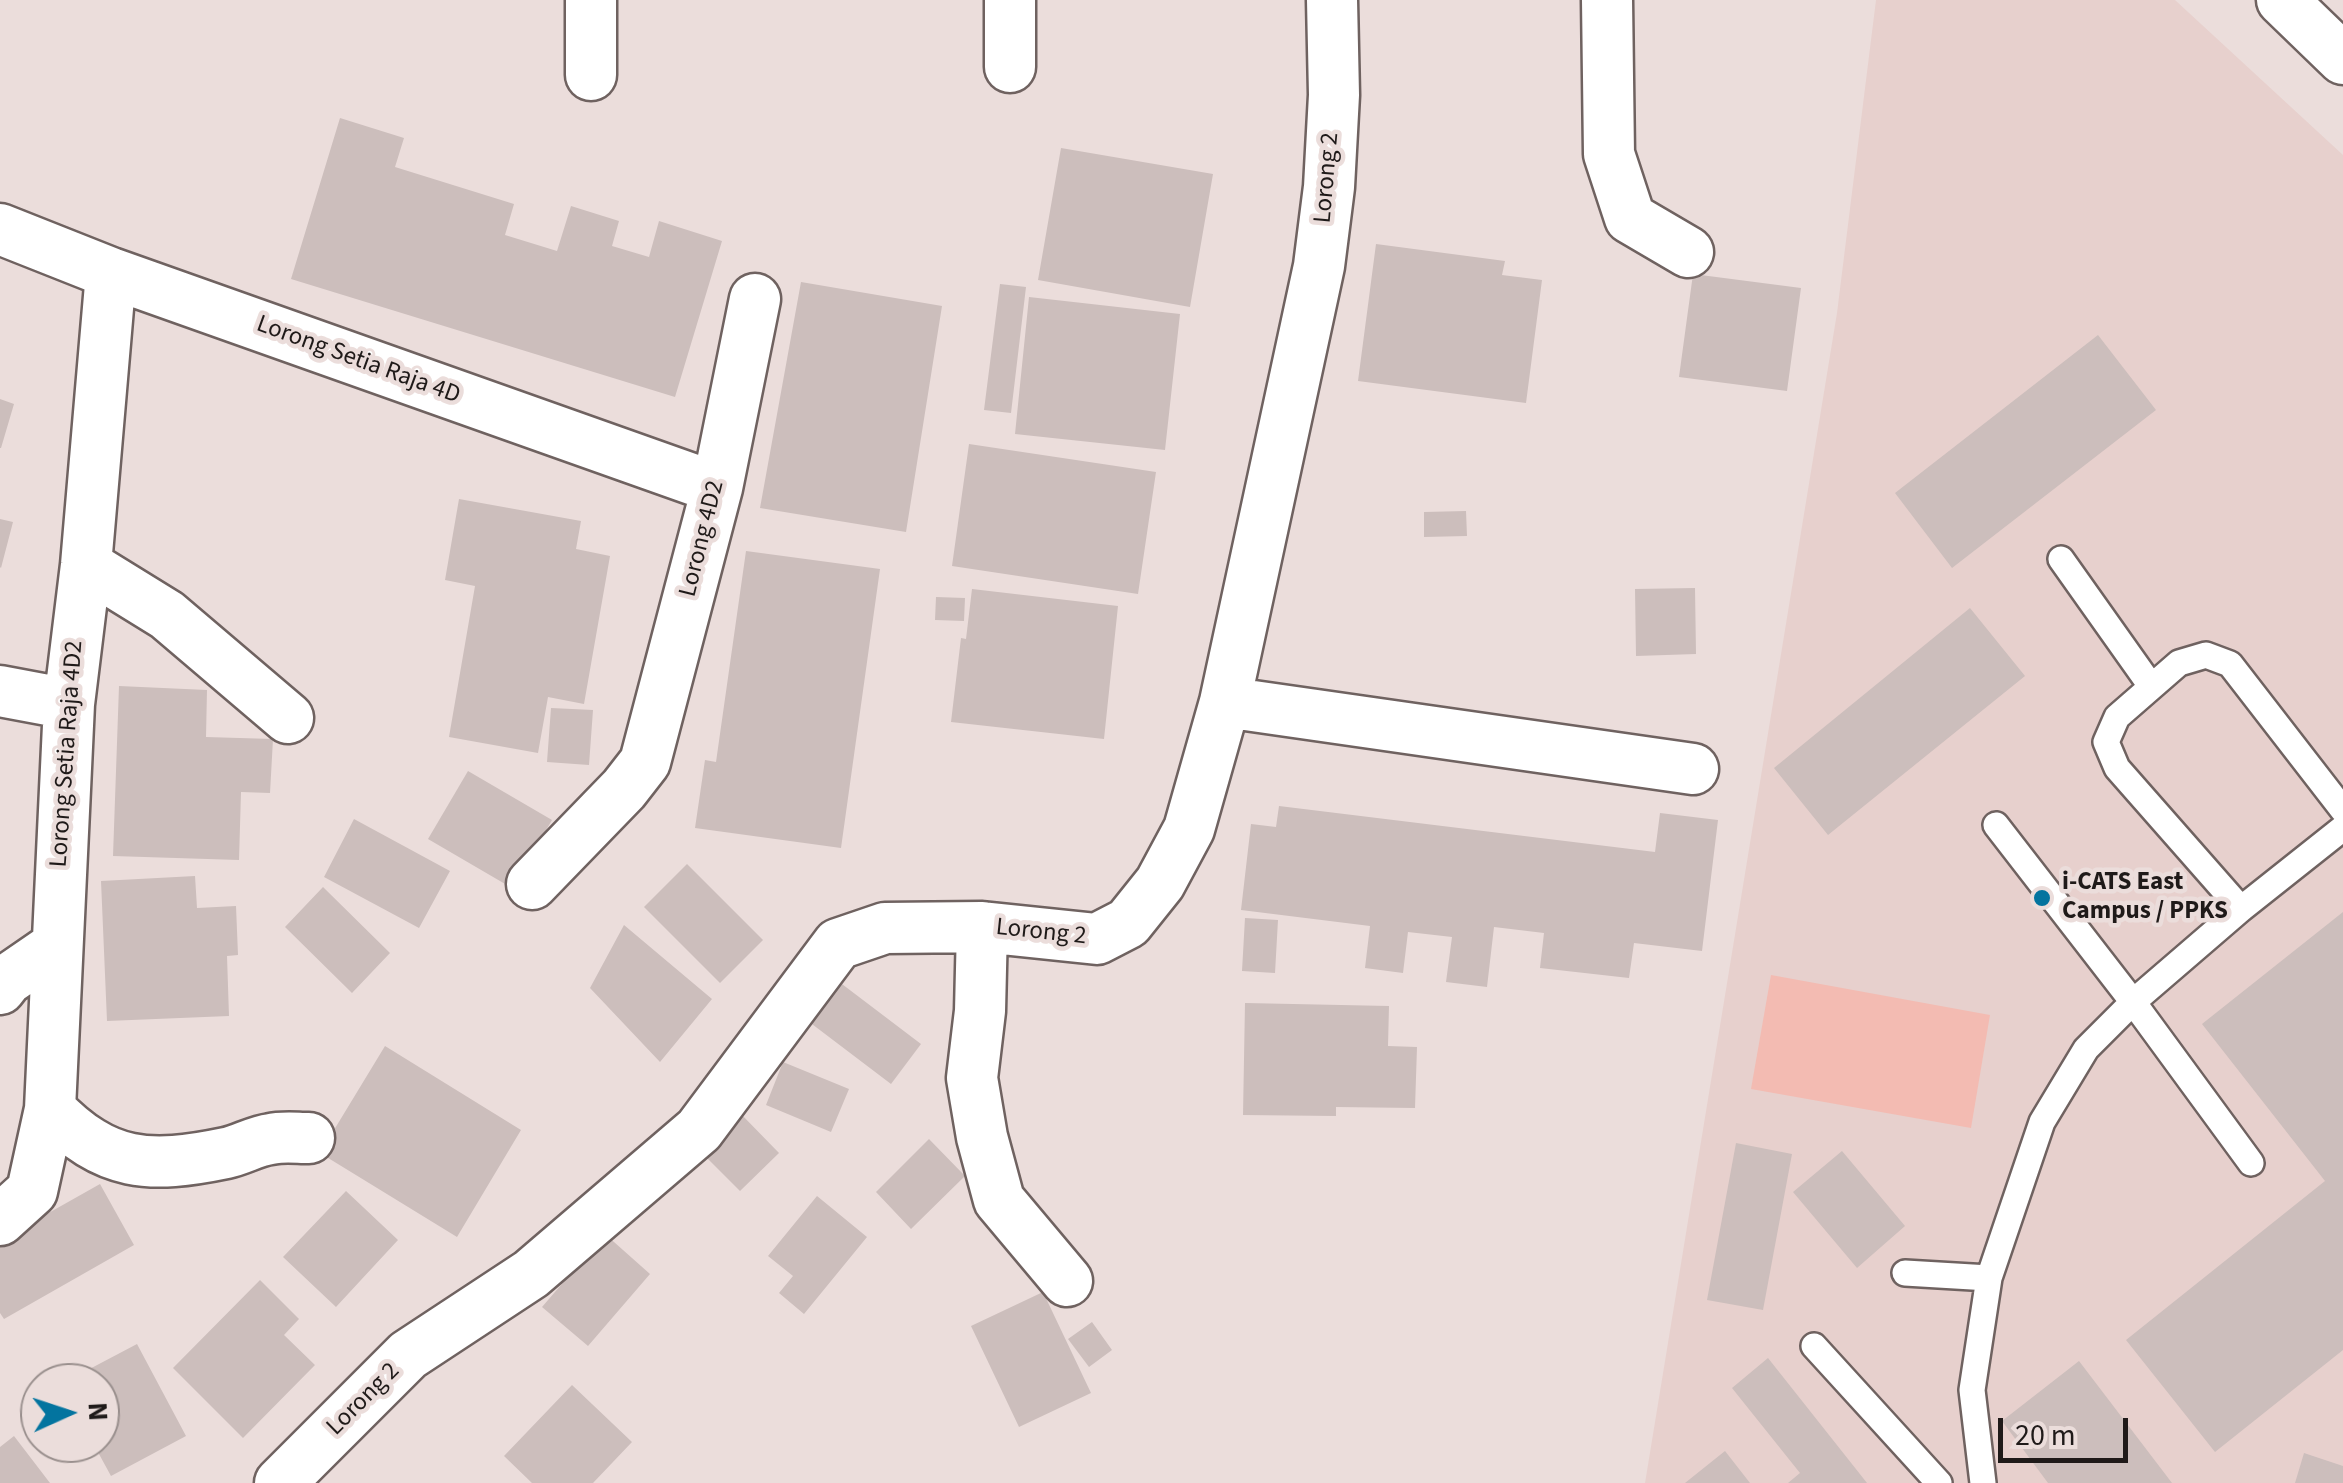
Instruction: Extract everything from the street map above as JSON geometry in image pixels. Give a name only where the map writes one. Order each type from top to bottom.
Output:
[{"type":"street","points":[[590,0],[591,75]]},
{"type":"street","points":[[1010,0],[1010,66]]},
{"type":"street","name":"Lorong 2","points":[[280,1483],[408,1355],[531,1274],[699,1130],[838,944],[885,928],[982,927],[1098,939],[1128,923],[1160,883],[1189,830],[1225,702],[1319,266],[1333,113],[1332,0]]},
{"type":"street","points":[[1606,0],[1609,154],[1624,202],[1630,218],[1688,252]]},
{"type":"street","points":[[2282,0],[2343,59]]},
{"type":"street","name":"Lorong Setia Raja 4D","points":[[0,229],[111,273],[717,488]]},
{"type":"street","name":"Lorong Setia Raja 4D2","points":[[0,1220],[32,1191],[50,1108],[68,704],[86,565],[111,273]]},
{"type":"street","name":"Lorong 4D2","points":[[532,884],[645,762],[717,488],[754,300]]},
{"type":"street","points":[[86,565],[167,615],[288,718]]},
{"type":"street","points":[[0,691],[68,704]]},
{"type":"street","points":[[1225,702],[1694,769]]},
{"type":"street","points":[[982,927],[980,1011],[972,1078],[982,1137],[999,1200],[1067,1280]]},
{"type":"street","points":[[0,989],[55,947]]},
{"type":"street","points":[[50,1108],[76,1136],[111,1156],[168,1163],[230,1152],[271,1138],[310,1138]]},
{"type":"lane","points":[[2062,559],[2151,686]]},
{"type":"lane","points":[[2240,909],[2117,768],[2106,742],[2117,716],[2179,663],[2206,655],[2230,664],[2343,810]]},
{"type":"lane","points":[[1996,825],[2251,1163]]},
{"type":"lane","points":[[1982,1483],[1972,1390],[1989,1278],[2042,1122],[2086,1049],[2133,1002],[2240,909],[2343,828]]},
{"type":"lane","points":[[1905,1273],[1989,1278]]},
{"type":"lane","points":[[1814,1346],[1939,1483]]},
{"type":"shaded area","name":"i-CATS East Campus / PPKS","points":[[1876,0],[2175,0],[2343,155],[2343,1483],[1645,1483],[1837,313]]},
{"type":"shaded area","points":[[1771,975],[1990,1015],[1971,1128],[1751,1089]]},
{"type":"building","points":[[340,118],[404,138],[395,167],[514,204],[505,235],[557,251],[571,206],[619,221],[612,246],[649,257],[659,221],[722,241],[675,397],[291,279]]},
{"type":"building","points":[[1061,148],[1213,174],[1190,307],[1038,280]]},
{"type":"building","points":[[1376,244],[1505,261],[1502,275],[1542,280],[1526,403],[1358,381]]},
{"type":"building","points":[[1693,274],[1801,288],[1787,391],[1679,377]]},
{"type":"building","points":[[801,282],[942,306],[906,532],[760,508]]},
{"type":"building","points":[[1000,284],[1026,287],[1011,413],[984,410]]},
{"type":"building","points":[[1029,297],[1180,314],[1165,450],[1015,434]]},
{"type":"building","points":[[2098,335],[2156,410],[1952,568],[1895,493]]},
{"type":"building","points":[[0,399],[14,404],[1,448],[0,448]]},
{"type":"building","points":[[969,444],[1156,472],[1138,594],[952,566]]},
{"type":"building","points":[[459,499],[581,521],[576,549],[610,556],[584,704],[548,697],[538,753],[449,737],[475,586],[445,580]]},
{"type":"building","points":[[1466,511],[1467,536],[1424,537],[1424,512]]},
{"type":"building","points":[[0,519],[13,522],[1,568],[0,567]]},
{"type":"building","points":[[746,551],[880,569],[841,848],[695,828],[705,760],[716,762]]},
{"type":"building","points":[[1695,588],[1696,654],[1636,656],[1635,589]]},
{"type":"building","points":[[972,589],[1118,606],[1104,739],[951,722],[961,638],[966,639]]},
{"type":"building","points":[[936,597],[965,598],[964,621],[935,620]]},
{"type":"building","points":[[1970,608],[2025,676],[1828,835],[1774,768]]},
{"type":"building","points":[[119,686],[207,690],[206,737],[273,739],[270,793],[241,792],[239,860],[113,856]]},
{"type":"building","points":[[551,708],[593,710],[589,765],[547,762]]},
{"type":"building","points":[[468,771],[552,820],[512,888],[428,839]]},
{"type":"building","points":[[1279,806],[1655,852],[1660,813],[1718,820],[1702,951],[1634,943],[1629,978],[1540,968],[1544,933],[1494,927],[1487,987],[1446,982],[1452,937],[1408,932],[1403,973],[1365,968],[1370,926],[1241,910],[1251,824],[1276,827]]},
{"type":"building","points":[[354,819],[450,871],[419,928],[324,877]]},
{"type":"building","points":[[687,864],[763,940],[720,983],[644,907]]},
{"type":"building","points":[[195,876],[197,908],[236,906],[238,955],[227,956],[229,1016],[107,1021],[101,881]]},
{"type":"building","points":[[323,887],[390,953],[352,993],[285,927]]},
{"type":"building","points":[[2343,912],[2343,1350],[2215,1452],[2126,1340],[2325,1181],[2202,1024]]},
{"type":"building","points":[[1245,918],[1278,920],[1275,973],[1242,971]]},
{"type":"building","points":[[624,925],[712,999],[660,1062],[590,988]]},
{"type":"building","points":[[834,978],[921,1044],[891,1084],[804,1018]]},
{"type":"building","points":[[1245,1003],[1389,1006],[1388,1046],[1417,1047],[1415,1108],[1336,1107],[1336,1116],[1243,1115]]},
{"type":"building","points":[[385,1046],[521,1130],[457,1237],[320,1153]]},
{"type":"building","points":[[783,1062],[849,1089],[831,1132],[766,1105]]},
{"type":"building","points":[[740,1113],[779,1153],[740,1191],[701,1152]]},
{"type":"building","points":[[929,1139],[965,1176],[911,1229],[876,1192]]},
{"type":"building","points":[[1736,1143],[1792,1154],[1763,1310],[1707,1300]]},
{"type":"building","points":[[1842,1151],[1905,1226],[1857,1268],[1793,1192]]},
{"type":"building","points":[[100,1184],[134,1245],[4,1319],[0,1313],[0,1227],[6,1237]]},
{"type":"building","points":[[346,1191],[398,1240],[336,1307],[283,1257]]},
{"type":"building","points":[[817,1196],[867,1237],[804,1314],[779,1293],[793,1276],[768,1256]]},
{"type":"building","points":[[605,1234],[650,1274],[588,1346],[542,1307]]},
{"type":"building","points":[[260,1280],[299,1319],[284,1335],[315,1365],[243,1438],[173,1368]]},
{"type":"building","points":[[1043,1292],[1091,1393],[1019,1427],[971,1326]]},
{"type":"building","points":[[1092,1322],[1112,1350],[1089,1367],[1068,1339]]},
{"type":"building","points":[[137,1344],[186,1436],[111,1476],[104,1463],[120,1463],[120,1363],[101,1363]]},
{"type":"building","points":[[1768,1358],[1867,1483],[1788,1483],[1800,1473],[1732,1388]]},
{"type":"building","points":[[2079,1361],[2172,1483],[2048,1483],[2002,1421]]},
{"type":"building","points":[[572,1385],[632,1442],[593,1483],[532,1483],[504,1456]]},
{"type":"building","points":[[14,1436],[20,1444],[20,1463],[35,1463],[50,1483],[0,1483],[0,1447]]},
{"type":"building","points":[[1725,1451],[1750,1483],[1685,1483]]},
{"type":"building","points":[[2304,1453],[2343,1466],[2343,1483],[2295,1483]]},
{"type":"place","name":"i-CATS East Campus / PPKS","points":[[2042,898]]}]
